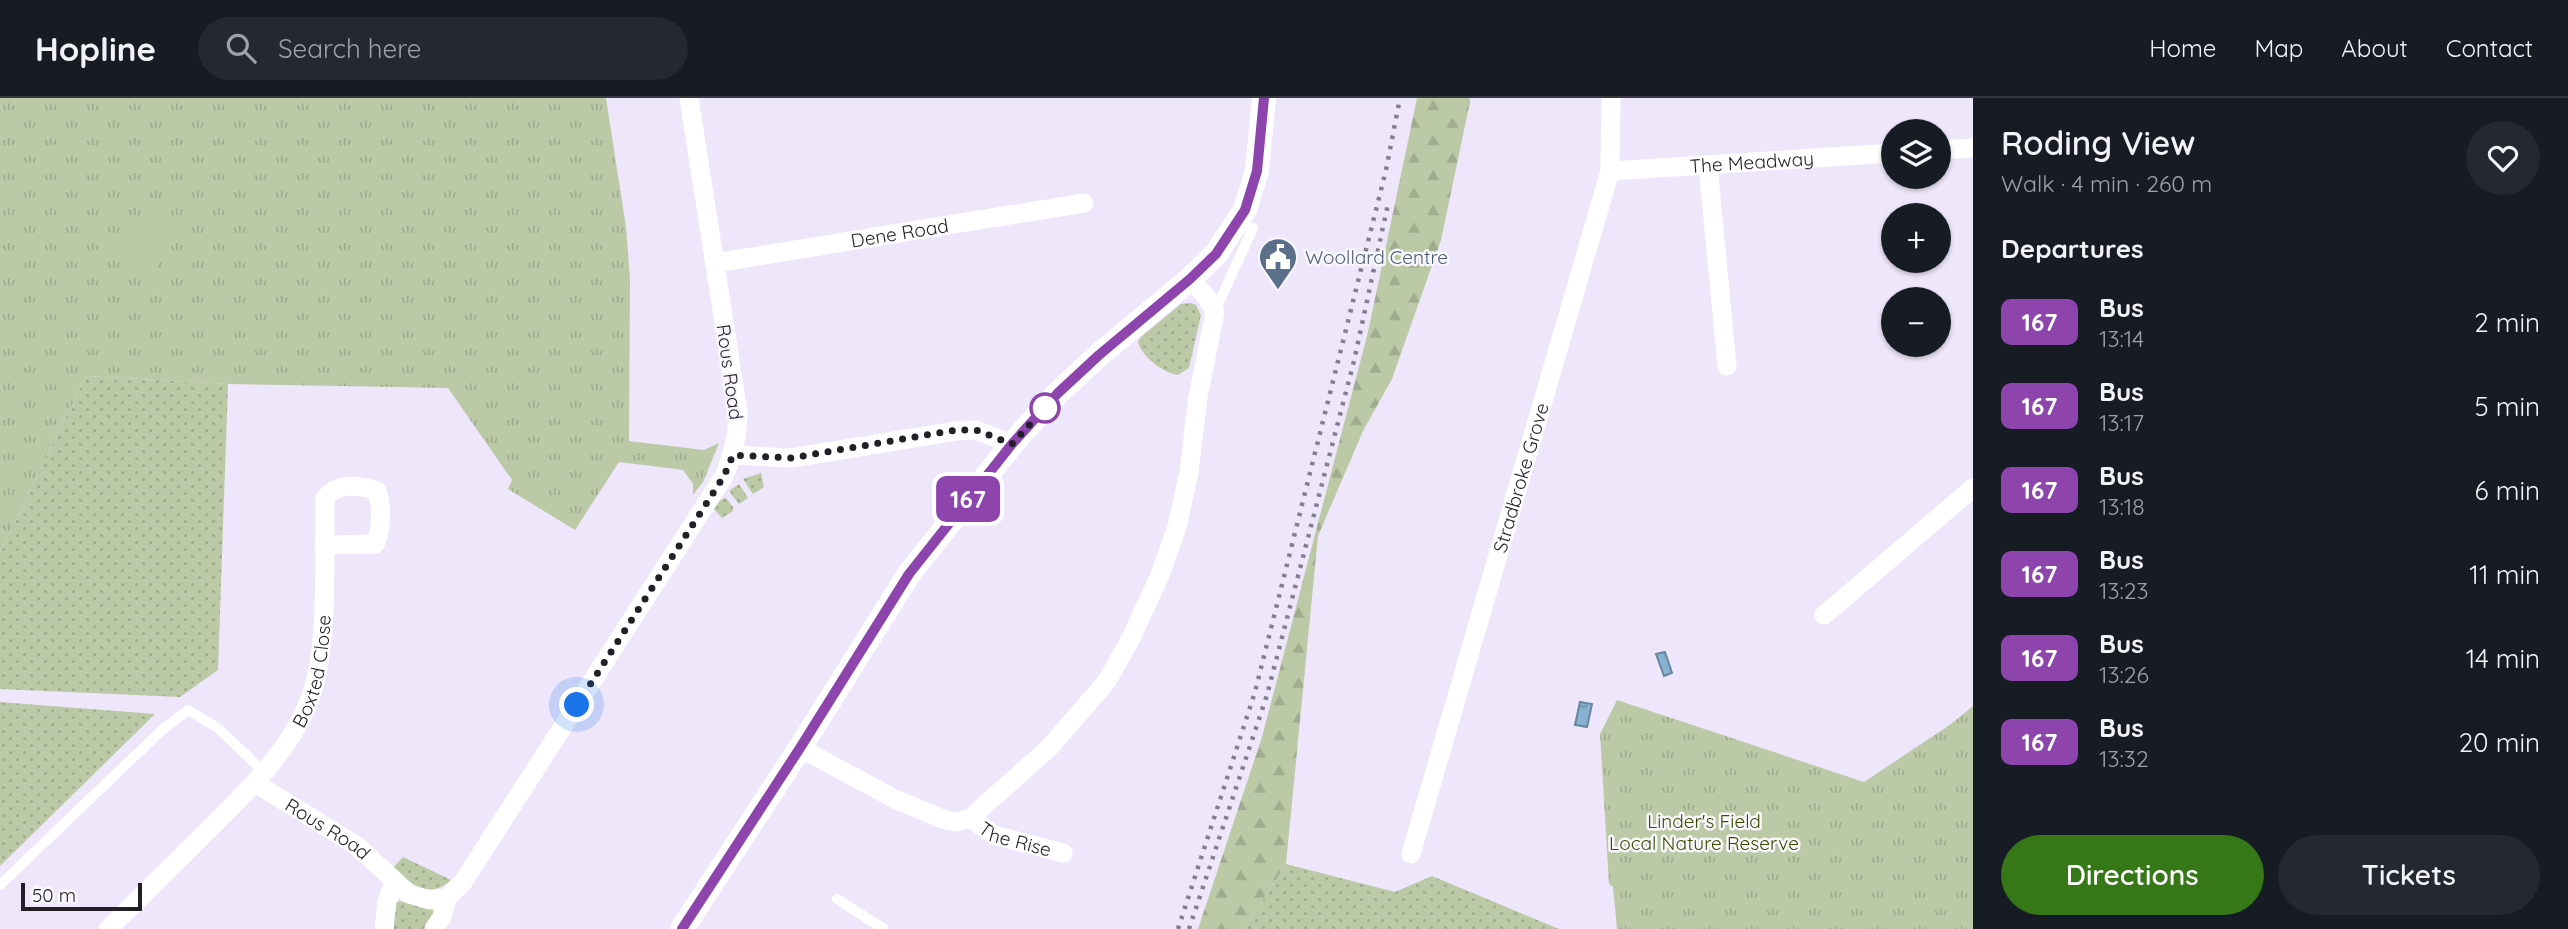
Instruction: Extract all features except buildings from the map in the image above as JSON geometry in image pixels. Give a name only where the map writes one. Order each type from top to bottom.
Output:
[{"type":"street","name":"Rous Road","points":[[434,929],[442,917],[447,898],[463,882],[724,476],[733,455],[738,434],[738,412],[689,98]]},
{"type":"street","points":[[682,929],[909,574],[1012,444],[1058,393],[1216,254],[1245,210],[1257,171],[1264,98]]},
{"type":"street","name":"Stradbroke Grove","points":[[1411,854],[1610,171],[1611,98]]},
{"type":"street","points":[[1951,149],[1973,148]]},
{"type":"street","name":"The Meadway","points":[[1610,171],[1881,154]]},
{"type":"street","points":[[1708,164],[1727,366]]},
{"type":"street","name":"Dene Road","points":[[715,263],[1084,203]]},
{"type":"street","points":[[800,748],[883,793],[933,815],[957,822],[970,818],[1048,749],[1107,681],[1131,638],[1160,575],[1177,527],[1189,472],[1198,397],[1215,312],[1206,296],[1190,279]]},
{"type":"street","points":[[733,455],[791,458],[956,430],[976,430],[1012,444]]},
{"type":"street","points":[[1824,615],[1973,488]]},
{"type":"street","name":"Boxted Close","points":[[108,929],[260,777],[295,728],[311,695],[318,668],[324,545]]},
{"type":"street","name":"Rous Road","points":[[260,777],[357,846],[410,894],[429,900],[447,898]]},
{"type":"street","name":"The Rise","points":[[970,818],[994,835],[1063,853]]},
{"type":"street","points":[[384,929],[387,901],[394,881]]},
{"type":"lane","points":[[1215,312],[1253,228]]},
{"type":"lane","points":[[0,885],[162,730],[188,710],[218,728],[260,777]]},
{"type":"lane","points":[[837,899],[884,929]]},
{"type":"green space","points":[[0,98],[606,98],[626,227],[630,279],[629,441],[704,450],[719,443],[703,482],[693,495],[693,484],[683,470],[619,462],[575,530],[508,489],[512,480],[448,388],[228,384],[86,376],[0,553]]},
{"type":"green space","points":[[1417,98],[1470,98],[1470,102],[1441,240],[1392,379],[1363,431],[1318,536],[1286,864],[1244,929],[1198,929],[1262,737],[1368,332]]},
{"type":"green space","points":[[159,206],[186,226],[152,274],[123,253]]},
{"type":"green space","points":[[1181,304],[1196,305],[1201,315],[1189,368],[1178,375],[1154,363],[1138,342]]},
{"type":"green space","points":[[86,376],[228,384],[218,670],[180,697],[0,689],[0,553]]},
{"type":"green space","points":[[761,473],[764,487],[753,494],[743,479]]},
{"type":"green space","points":[[739,484],[748,498],[739,504],[729,491]]},
{"type":"green space","points":[[726,498],[733,511],[722,518],[713,508]]},
{"type":"green space","name":"Linder's Field Local Nature Reserve","points":[[1617,700],[1864,782],[1951,724],[1973,706],[1973,929],[1617,929],[1613,887],[1609,884],[1600,734]]},
{"type":"green space","points":[[0,702],[155,714],[0,866]]},
{"type":"green space","points":[[403,857],[451,880],[435,889],[421,888],[393,868]]},
{"type":"green space","points":[[1286,864],[1395,892],[1432,876],[1559,929],[1244,929]]},
{"type":"green space","points":[[400,901],[432,908],[434,913],[427,929],[390,929],[394,903]]},
{"type":"water","points":[[1665,652],[1672,673],[1664,676],[1656,654]]},
{"type":"water","points":[[1580,702],[1592,704],[1587,727],[1575,725]]},
{"type":"railway","points":[[1178,929],[1255,692],[1386,170],[1400,98]]},
{"type":"railway","points":[[1189,929],[1267,695],[1354,361],[1388,204]]},
{"type":"bus line","name":"167","points":[[682,929],[909,574],[1012,444],[1058,393],[1216,254],[1245,210],[1257,171],[1264,98]]},
{"type":"place","name":"Woollard Centre","points":[[1278,291]]},
{"type":"route","points":[[577,705],[724,476],[733,455],[791,458],[956,430],[976,430],[1012,444],[1045,408]]}]
